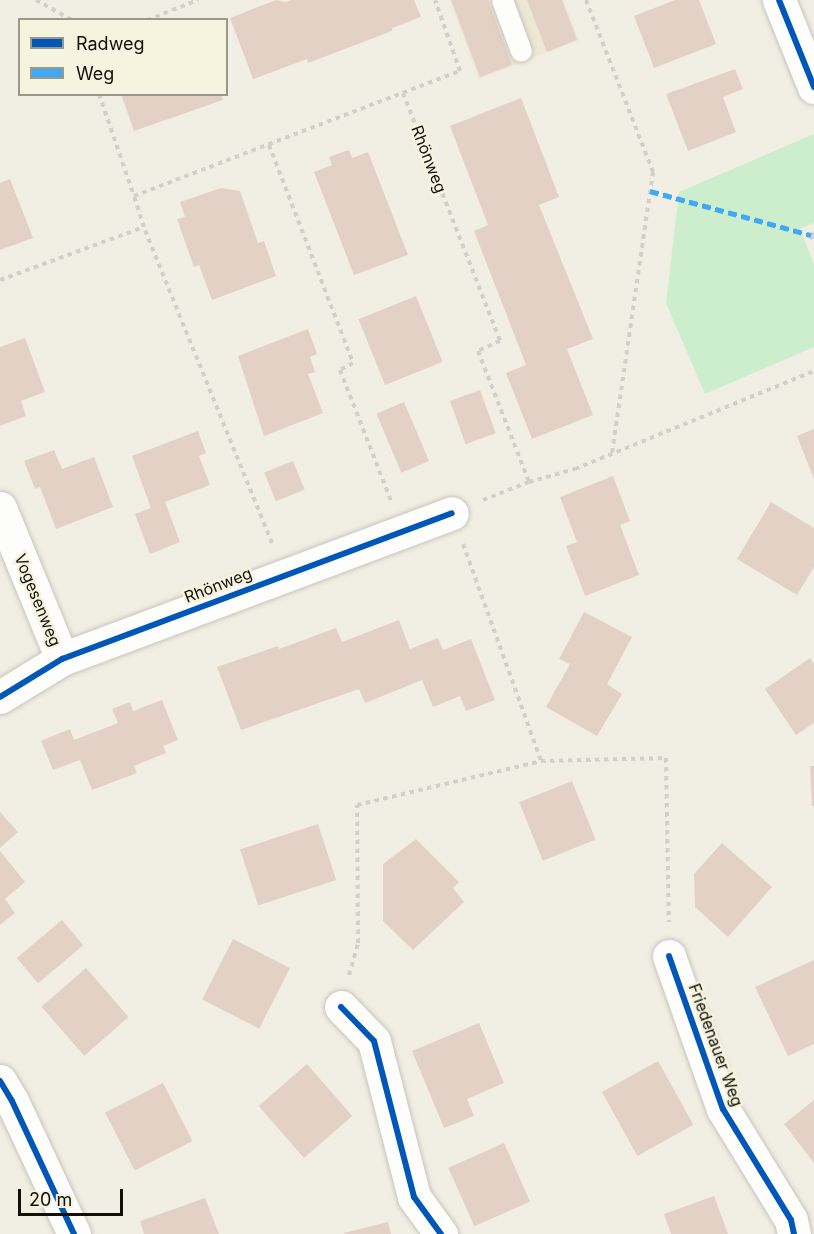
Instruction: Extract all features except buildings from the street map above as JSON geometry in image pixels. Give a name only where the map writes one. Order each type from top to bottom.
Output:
[{"type":"street","points":[[779,0],[814,87]]},
{"type":"street","name":"Vogesenweg","points":[[0,508],[62,658]]},
{"type":"street","name":"Rhönweg","points":[[0,697],[62,658],[452,513]]},
{"type":"street","name":"Friedenauer Weg","points":[[669,956],[723,1109],[791,1220],[794,1234]]},
{"type":"street","points":[[341,1007],[374,1041],[414,1197],[441,1234]]},
{"type":"street","points":[[0,1081],[12,1101],[74,1234]]},
{"type":"lane","points":[[502,0],[521,51]]},
{"type":"path","points":[[36,0],[68,18]]},
{"type":"path","points":[[152,18],[198,0]]},
{"type":"path","points":[[134,195],[460,71],[435,0]]},
{"type":"path","points":[[586,0],[653,172],[612,454]]},
{"type":"path","points":[[100,96],[144,227],[284,575]]},
{"type":"path","points":[[269,145],[353,363],[340,370],[403,530]]},
{"type":"path","points":[[0,279],[144,227]]},
{"type":"path","points":[[814,233],[811,235],[814,243]]},
{"type":"path","points":[[541,761],[452,513],[529,482],[574,469],[814,371]]},
{"type":"path","points":[[341,1007],[358,943],[357,805],[541,761],[666,758],[669,956]]},
{"type":"shaded area","points":[[450,0],[563,0],[579,40],[479,79]]},
{"type":"green space","points":[[814,134],[814,223],[800,229],[814,264],[814,347],[705,394],[666,303],[679,192]]},
{"type":"marked path","points":[[650,191],[811,235]]},
{"type":"cycle path","points":[[779,0],[814,87]]},
{"type":"cycle path","points":[[0,697],[62,659],[452,513]]},
{"type":"cycle path","points":[[669,956],[723,1109],[791,1220],[794,1234]]},
{"type":"cycle path","points":[[341,1007],[374,1041],[414,1197],[441,1234]]},
{"type":"cycle path","points":[[0,1081],[12,1101],[74,1234]]}]
